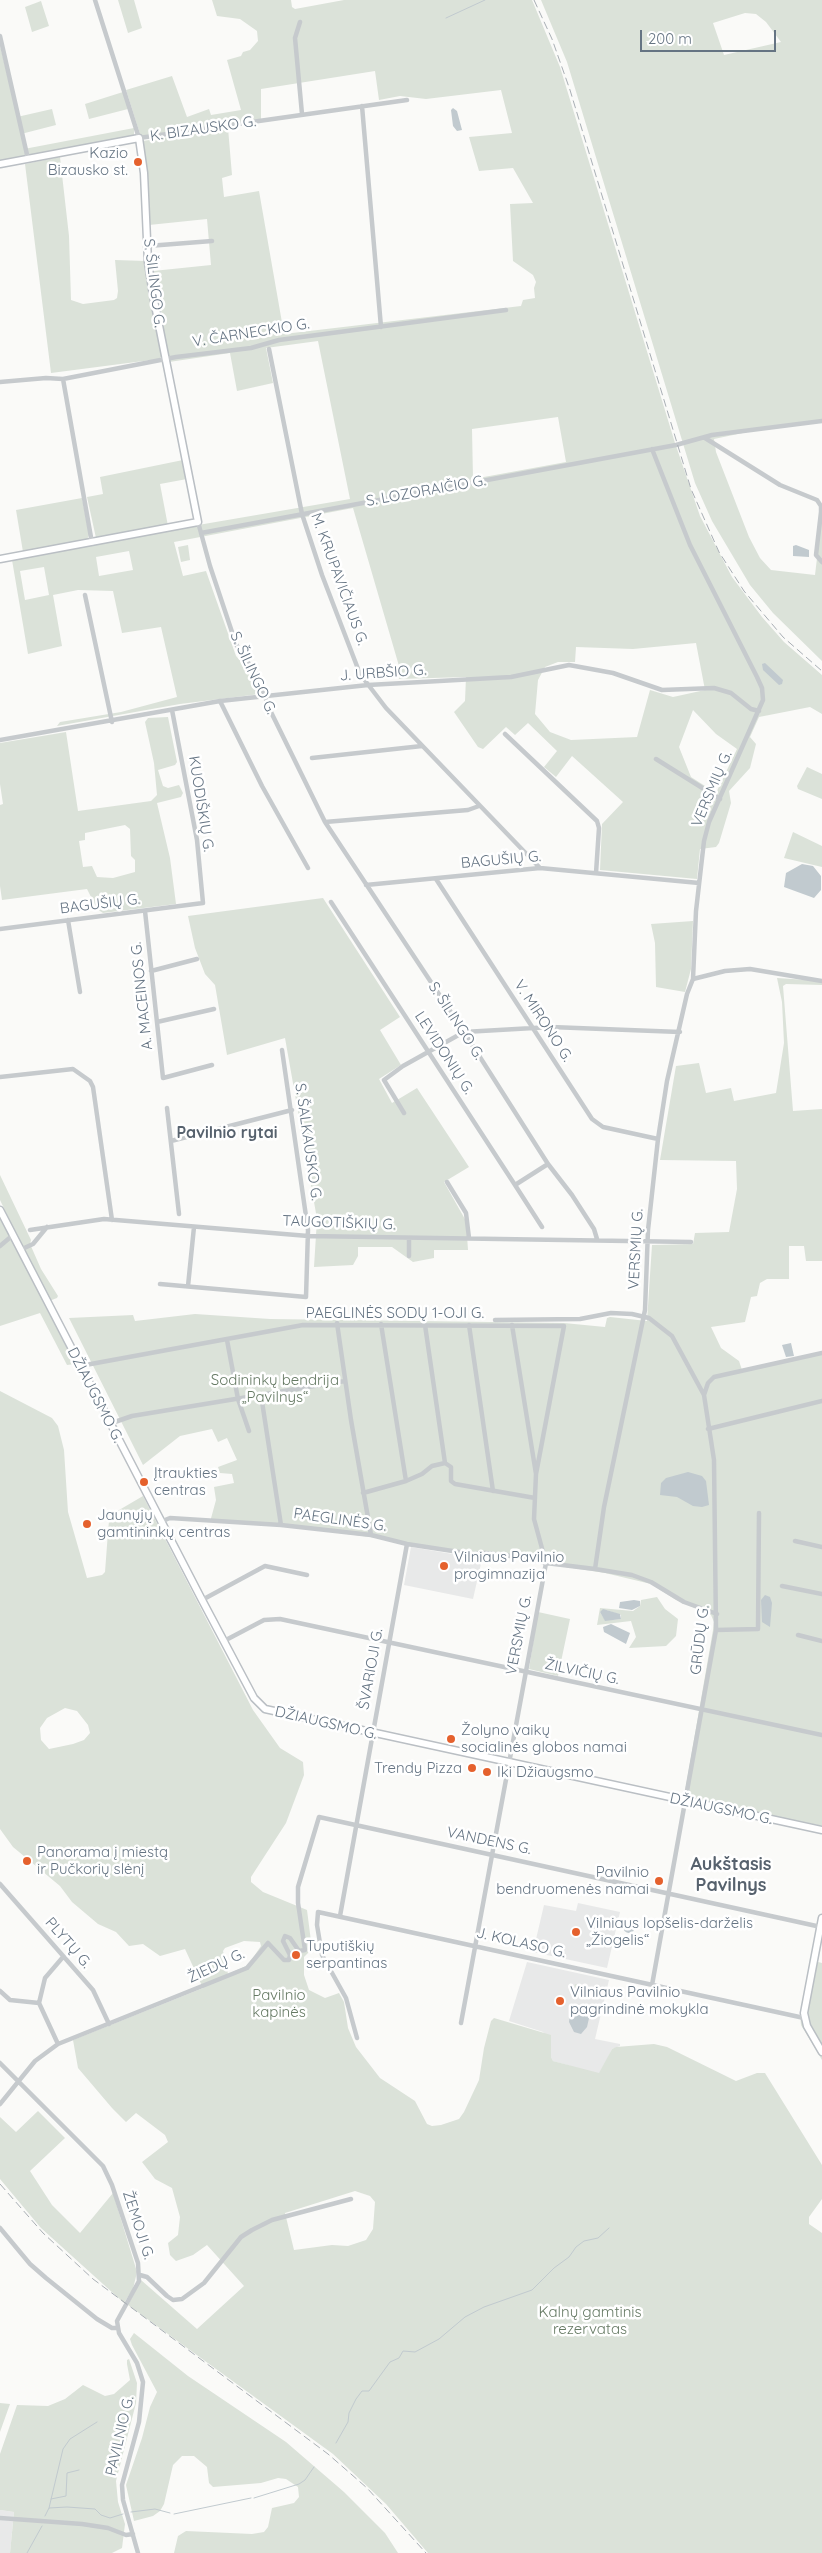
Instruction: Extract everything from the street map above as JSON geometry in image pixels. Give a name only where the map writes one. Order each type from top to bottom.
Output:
[{"type":"street","name":"S. ŠILINGO G.","points":[[95,0],[139,138],[144,173],[153,295],[198,522],[236,644],[257,674],[264,696],[325,822],[464,1032],[548,1164],[577,1202],[594,1229],[597,1239]]},
{"type":"street","points":[[300,22],[295,38],[302,114]]},
{"type":"street","points":[[0,36],[28,159]]},
{"type":"street","name":"K. BIZAUSKO G.","points":[[0,164],[139,138],[407,100]]},
{"type":"street","points":[[362,106],[381,326]]},
{"type":"street","points":[[148,246],[212,241]]},
{"type":"street","name":"V. ČARNECKIO G.","points":[[0,382],[46,378],[63,379],[166,360],[251,348],[279,340],[506,310]]},
{"type":"street","name":"M. KRUPAVIČIAUS G.","points":[[269,349],[302,514],[342,629],[360,674],[386,708],[540,868]]},
{"type":"street","points":[[63,379],[92,543]]},
{"type":"street","name":"S. LOZORAIČIO G.","points":[[201,533],[703,438],[822,422]]},
{"type":"street","points":[[703,438],[780,486],[817,500],[821,506],[821,512],[816,555],[822,562]]},
{"type":"street","name":"VERSMIŲ G.","points":[[595,1569],[606,1498],[644,1316],[648,1240],[658,1139],[667,1080],[680,1032],[687,994],[693,979],[699,883],[704,841],[763,700],[762,688],[690,545],[652,449]]},
{"type":"street","points":[[0,559],[198,522]]},
{"type":"street","points":[[86,595],[112,722]]},
{"type":"street","name":"J. URBŠIO G.","points":[[0,740],[112,722],[220,701],[368,685],[511,677],[569,665],[613,673],[662,690],[714,688],[731,693],[751,709],[759,711]]},
{"type":"street","points":[[220,701],[262,786],[308,868]]},
{"type":"street","name":"KUODIŠKIŲ G.","points":[[172,710],[197,840],[203,903]]},
{"type":"street","points":[[505,734],[597,821],[596,873]]},
{"type":"street","points":[[312,758],[422,746]]},
{"type":"street","points":[[656,759],[720,799]]},
{"type":"street","points":[[325,822],[468,810],[479,806]]},
{"type":"street","name":"BAGUŠIŲ G.","points":[[366,885],[540,868],[699,883]]},
{"type":"street","name":"V. MIRONO G.","points":[[436,879],[588,1114],[597,1124],[603,1127],[658,1139]]},
{"type":"street","name":"LEVIDONIŲ G.","points":[[331,902],[542,1227]]},
{"type":"street","name":"BAGUŠIŲ G.","points":[[0,929],[203,903]]},
{"type":"street","name":"A. MACEINOS G.","points":[[145,911],[163,1078],[212,1065]]},
{"type":"street","points":[[68,920],[80,992]]},
{"type":"street","points":[[152,971],[197,959]]},
{"type":"street","points":[[693,979],[725,971],[750,970],[822,981]]},
{"type":"street","points":[[157,1022],[214,1009]]},
{"type":"street","points":[[404,1113],[384,1080],[464,1032],[534,1028],[680,1032]]},
{"type":"street","name":"S. ŠALKAUSKO G.","points":[[188,1286],[306,1296],[308,1236],[292,1110],[282,1050]]},
{"type":"street","points":[[0,1077],[73,1069],[86,1077],[93,1087],[112,1220]]},
{"type":"street","points":[[167,1108],[179,1214]]},
{"type":"street","points":[[171,1142],[292,1110]]},
{"type":"street","points":[[515,1186],[548,1164]]},
{"type":"street","points":[[447,1182],[466,1213],[469,1238]]},
{"type":"street","name":"DŽIAUGSMO G.","points":[[0,1210],[160,1522],[254,1698],[265,1709],[372,1734],[822,1830]]},
{"type":"street","name":"TAUGOTIŠKIŲ G.","points":[[30,1230],[86,1221],[112,1220],[308,1236],[597,1239],[691,1242]]},
{"type":"street","points":[[20,1250],[33,1244],[47,1227]]},
{"type":"street","points":[[160,1284],[188,1286],[194,1227]]},
{"type":"street","points":[[0,1246],[12,1235]]},
{"type":"street","points":[[408,1256],[409,1238]]},
{"type":"street","points":[[495,1320],[580,1319],[611,1313],[644,1316]]},
{"type":"street","name":"GRŪDŲ G.","points":[[644,1316],[657,1323],[672,1336],[704,1395],[715,1479],[717,1614],[702,1711],[652,1985]]},
{"type":"street","points":[[337,1323],[370,1535]]},
{"type":"street","name":"PAEGLINĖS SODŲ 1-OJI G.","points":[[80,1366],[303,1325],[337,1323],[564,1326],[536,1474]]},
{"type":"street","points":[[381,1324],[406,1481]]},
{"type":"street","points":[[425,1325],[445,1463]]},
{"type":"street","points":[[469,1325],[493,1491]]},
{"type":"street","points":[[512,1325],[536,1474],[535,1525],[546,1563],[632,1575],[651,1582],[684,1602],[717,1614]]},
{"type":"street","points":[[227,1340],[238,1399],[249,1431]]},
{"type":"street","points":[[704,1395],[708,1383],[714,1377],[822,1354]]},
{"type":"street","points":[[110,1424],[132,1416],[345,1381]]},
{"type":"street","points":[[261,1395],[281,1524]]},
{"type":"street","points":[[708,1429],[822,1401]]},
{"type":"street","points":[[364,1493],[406,1481],[422,1474],[432,1466],[445,1463],[451,1467],[452,1483],[535,1498]]},
{"type":"street","points":[[716,1630],[758,1629],[759,1513]]},
{"type":"street","name":"PAEGLINĖS G.","points":[[160,1522],[170,1518],[281,1524],[370,1535],[408,1544],[472,1554],[485,1553],[520,1557],[546,1563]]},
{"type":"street","points":[[795,1541],[822,1547]]},
{"type":"street","name":"ŠVARIOJI G.","points":[[340,1916],[408,1544]]},
{"type":"street","name":"VERSMIŲ G.","points":[[461,2023],[524,1672],[546,1563]]},
{"type":"street","points":[[202,1600],[266,1566],[307,1574]]},
{"type":"street","points":[[782,1586],[822,1594]]},
{"type":"street","name":"ŽILVIČIŲ G.","points":[[224,1641],[264,1620],[274,1619],[822,1735]]},
{"type":"street","points":[[798,1635],[822,1641]]},
{"type":"street","name":"ŽIEDŲ G.","points":[[0,2104],[42,2054],[58,2044],[247,1968],[268,1943],[284,1960],[289,1960],[290,1955],[283,1941],[285,1936],[290,1938],[299,1951],[305,1950],[298,1903],[298,1887],[317,1819],[328,1819]]},
{"type":"street","name":"VANDENS G.","points":[[328,1819],[820,1927]]},
{"type":"street","name":"PLYTŲ G.","points":[[0,1884],[93,1990],[109,2024]]},
{"type":"street","name":"J. KOLASO G.","points":[[357,2038],[346,1998],[322,1956],[317,1918],[317,1914],[321,1912],[804,2018]]},
{"type":"street","points":[[822,1918],[804,2018],[822,2052]]},
{"type":"street","points":[[58,2044],[39,2003],[45,1978],[63,1957]]},
{"type":"street","points":[[0,1991],[10,2000],[39,2003]]},
{"type":"street","name":"ŽEMOJI G.","points":[[0,2062],[108,2173],[140,2275],[146,2277],[173,2300],[182,2299],[204,2283],[241,2238],[252,2230],[272,2220],[351,2199]]},
{"type":"street","points":[[0,2228],[30,2264],[96,2319],[112,2328],[118,2328],[118,2317],[135,2290],[140,2275]]},
{"type":"street","name":"PAVILNIO G.","points":[[118,2328],[137,2363],[143,2382],[139,2422],[122,2485],[123,2500],[138,2553]]},
{"type":"street","points":[[0,2518],[82,2524],[108,2528],[126,2535],[133,2534]]},
{"type":"shaded area","points":[[453,108],[457,111],[462,130],[457,131],[453,126],[451,110]]},
{"type":"shaded area","points":[[796,545],[809,550],[809,557],[793,556],[793,546]]},
{"type":"shaded area","points":[[765,663],[783,680],[782,684],[779,685],[763,670],[762,664]]},
{"type":"shaded area","points":[[802,864],[813,866],[821,876],[821,890],[814,898],[784,887],[786,873]]},
{"type":"shaded area","points":[[791,1343],[794,1356],[786,1357],[782,1345]]},
{"type":"shaded area","points":[[688,1472],[702,1476],[706,1481],[709,1505],[702,1507],[693,1506],[677,1497],[660,1495],[661,1483],[666,1478]]},
{"type":"shaded area","name":"Vilniaus Pavilnio progimnazija","points":[[411,1547],[482,1559],[473,1599],[404,1585]]},
{"type":"shaded area","points":[[765,1595],[770,1597],[772,1603],[770,1627],[762,1622],[761,1600]]},
{"type":"shaded area","points":[[640,1601],[640,1606],[632,1610],[619,1608],[620,1602]]},
{"type":"shaded area","points":[[603,1609],[620,1614],[621,1619],[605,1621],[600,1612]]},
{"type":"shaded area","points":[[611,1624],[630,1633],[626,1644],[604,1632],[603,1627]]},
{"type":"shaded area","name":"Vilniaus lopšelis-darželis „Žiogelis“","points":[[578,1903],[620,1912],[607,1968],[533,1952],[544,1905],[576,1911]]},
{"type":"shaded area","points":[[631,1921],[634,1922],[634,1932],[627,1933],[624,1932],[623,1925],[624,1922]]},
{"type":"shaded area","name":"Vilniaus Pavilnio pagrindinė mokykla","points":[[527,1962],[609,1980],[595,2039],[620,2044],[620,2046],[612,2049],[601,2072],[598,2074],[553,2061],[549,2040],[543,2032],[509,2021]]},
{"type":"shaded area","points":[[578,2007],[585,2008],[590,2014],[587,2027],[581,2034],[574,2032],[569,2022],[570,2014]]},
{"type":"shaded area","points":[[0,2510],[14,2512],[10,2553],[0,2553]]},
{"type":"green space","points":[[118,0],[134,0],[142,28],[128,33]]},
{"type":"green space","points":[[212,0],[291,0],[292,7],[295,9],[344,0],[532,0],[560,67],[675,443],[700,516],[732,577],[762,617],[784,642],[822,675],[822,714],[810,707],[759,717],[750,737],[756,744],[750,768],[729,791],[731,803],[719,843],[716,847],[700,849],[697,879],[600,870],[602,824],[623,802],[572,756],[556,777],[544,767],[557,751],[528,723],[515,735],[506,727],[483,749],[478,747],[454,712],[465,701],[466,677],[399,679],[399,666],[353,508],[174,542],[183,576],[206,571],[236,656],[247,668],[260,694],[180,704],[57,726],[60,722],[121,712],[177,697],[161,627],[122,633],[113,591],[78,590],[53,595],[62,646],[28,654],[12,560],[169,530],[350,499],[318,341],[266,348],[273,383],[237,391],[230,353],[169,362],[153,271],[211,265],[207,219],[149,225],[143,141],[228,128],[232,175],[222,178],[224,197],[259,191],[284,334],[521,306],[523,300],[535,298],[534,288],[536,282],[533,275],[513,261],[510,204],[533,203],[513,168],[479,171],[469,137],[512,133],[501,90],[426,99],[400,96],[379,100],[375,71],[261,89],[261,119],[143,136],[140,134],[126,90],[172,76],[187,117],[209,109],[211,115],[241,110],[227,60],[241,56],[243,52],[250,50],[258,41],[257,31],[240,19],[217,16]],"holes":[[[558,417],[566,462],[473,479],[472,429]],[[129,551],[133,570],[99,576],[96,557]],[[44,567],[49,595],[25,600],[20,571]],[[696,643],[705,690],[673,697],[650,690],[637,737],[571,740],[550,732],[535,714],[538,680],[545,667],[558,662],[575,662],[576,647],[633,649]],[[693,710],[716,734],[737,749],[716,793],[691,777],[679,747]]]},
{"type":"green space","points":[[541,0],[822,0],[822,420],[786,424],[714,439],[716,452],[749,537],[760,558],[771,570],[815,575],[822,516],[822,661],[773,613],[750,585],[712,521],[695,483],[567,62]],"holes":[[[745,13],[756,14],[766,22],[781,42],[724,55],[713,23]]]},
{"type":"green space","points":[[41,1],[49,26],[32,32],[25,7]]},
{"type":"green space","points":[[0,45],[17,117],[52,109],[56,125],[21,134],[24,149],[134,128],[134,135],[0,162]]},
{"type":"green space","points":[[123,92],[128,109],[89,119],[85,104]]},
{"type":"green space","points":[[60,157],[69,236],[71,300],[83,304],[114,300],[117,298],[118,291],[115,260],[146,261],[162,356],[159,359],[51,373],[25,164]]},
{"type":"green space","points":[[183,460],[187,479],[160,484],[168,526],[96,538],[87,497],[103,494],[100,477]]},
{"type":"green space","points":[[82,498],[89,535],[86,542],[23,552],[16,510]]},
{"type":"green space","points":[[188,545],[190,560],[181,562],[178,547]]},
{"type":"green space","points":[[168,717],[177,762],[175,765],[158,770],[163,786],[168,788],[179,785],[183,793],[181,797],[157,803],[170,858],[176,904],[103,913],[97,909],[87,889],[2,900],[0,886],[0,805],[3,804],[0,784],[0,743],[66,732],[78,811],[151,801],[157,795],[154,763],[145,722],[148,718]],"holes":[[[125,825],[130,829],[131,856],[135,860],[135,872],[113,878],[97,877],[92,866],[83,867],[79,841],[85,840],[85,833]]]},
{"type":"green space","points":[[807,767],[822,774],[822,799],[798,789],[797,786]]},
{"type":"green space","points":[[793,832],[822,846],[822,867],[784,858]]},
{"type":"green space","points":[[323,898],[400,1017],[380,1030],[401,1065],[379,1079],[392,1103],[417,1088],[469,1167],[444,1182],[466,1221],[468,1250],[434,1250],[434,1258],[413,1262],[392,1247],[358,1247],[358,1256],[353,1265],[314,1267],[317,1219],[285,1038],[227,1055],[215,985],[205,974],[195,948],[188,916]]},
{"type":"green space","points":[[693,921],[691,969],[685,992],[656,987],[655,943],[651,924]]},
{"type":"green space","name":"Sodininkų bendrija „Pavilnys“","points":[[777,978],[822,981],[822,985],[786,984],[783,986],[793,1111],[822,1109],[822,1261],[806,1261],[804,1246],[789,1246],[789,1279],[767,1279],[760,1283],[757,1296],[751,1297],[745,1322],[711,1327],[721,1348],[739,1361],[742,1370],[822,1352],[822,1826],[684,1797],[713,1630],[714,1622],[711,1615],[676,1600],[651,1584],[605,1573],[285,1526],[210,1522],[216,1500],[214,1487],[234,1483],[232,1474],[220,1473],[218,1467],[237,1460],[227,1438],[218,1442],[212,1429],[180,1436],[143,1465],[69,1318],[133,1315],[135,1321],[195,1314],[270,1319],[564,1323],[605,1327],[607,1318],[610,1317],[647,1321],[652,1245],[693,1244],[695,1233],[729,1232],[737,1189],[736,1161],[660,1160],[676,1066],[699,1063],[706,1093],[731,1088],[734,1101],[776,1093],[784,1043],[782,1002]]},
{"type":"green space","points":[[0,1175],[31,1240],[30,1244],[41,1269],[58,1296],[57,1298],[49,1301],[0,1200]]},
{"type":"green space","points":[[0,1216],[75,1364],[67,1365],[40,1313],[0,1326]]},
{"type":"green space","points":[[0,1391],[52,1418],[58,1426],[64,1450],[68,1512],[87,1578],[102,1575],[105,1572],[109,1521],[114,1513],[143,1496],[253,1710],[280,1748],[303,1762],[304,1775],[286,1823],[251,1877],[251,1882],[263,1892],[307,1910],[312,1949],[304,1957],[304,1975],[309,1990],[325,1998],[339,1993],[344,2002],[348,2028],[356,2047],[380,2078],[415,2101],[427,2124],[432,2126],[441,2125],[459,2119],[464,2112],[479,2080],[484,2048],[491,2021],[494,2018],[551,2035],[551,2057],[553,2061],[599,2073],[612,2049],[616,2047],[654,2044],[667,2047],[736,2081],[757,2073],[765,2073],[822,2165],[822,2199],[809,2217],[809,2224],[822,2233],[822,2553],[428,2553],[386,2504],[333,2454],[128,2305],[141,2280],[197,2329],[244,2286],[207,2245],[193,2255],[176,2261],[170,2255],[168,2243],[178,2235],[180,2217],[172,2188],[155,2179],[142,2162],[168,2142],[165,2135],[136,2113],[126,2122],[112,2108],[78,2068],[73,2040],[203,1988],[185,1949],[160,1956],[143,1944],[129,1946],[116,1932],[98,1924],[72,1902],[60,1886],[13,1847],[0,1829]],"holes":[[[65,1708],[77,1711],[88,1725],[90,1733],[84,1740],[49,1749],[41,1740],[40,1728],[47,1718]],[[244,1941],[260,1942],[261,1946],[248,1965],[228,1974],[223,1951],[225,1948]],[[355,2191],[370,2196],[375,2202],[373,2229],[366,2240],[348,2246],[332,2245],[294,2250],[285,2213]]]},
{"type":"green space","points":[[657,1597],[665,1609],[678,1619],[676,1636],[666,1646],[629,1648],[636,1637],[631,1621],[597,1625],[600,1608],[633,1611],[640,1606],[641,1600]],"holes":[[[606,1610],[621,1615],[621,1619],[605,1620],[600,1612]]]},
{"type":"green space","points":[[538,1612],[570,1619],[558,1676],[529,1669]]},
{"type":"green space","points":[[810,1960],[822,1963],[822,2060],[801,2025],[800,2014]]},
{"type":"green space","points":[[575,1984],[592,1988],[590,1997],[573,1993]]},
{"type":"green space","points":[[38,2111],[65,2138],[30,2171],[52,2205],[80,2233],[113,2193],[137,2272],[133,2289],[124,2303],[41,2228],[0,2179],[0,2117],[16,2132]]},
{"type":"green space","points":[[134,2333],[188,2376],[286,2442],[344,2492],[385,2533],[398,2553],[174,2553],[178,2536],[186,2531],[252,2534],[264,2532],[268,2527],[272,2508],[294,2503],[299,2497],[298,2487],[286,2479],[278,2478],[261,2483],[213,2487],[209,2483],[207,2467],[194,2456],[182,2456],[173,2465],[164,2504],[160,2511],[153,2516],[134,2521],[126,2485],[150,2407],[157,2392],[132,2345],[130,2339]]},
{"type":"green space","points":[[129,2359],[137,2383],[136,2403],[116,2481],[118,2502],[125,2524],[122,2548],[112,2553],[10,2553],[14,2512],[0,2510],[0,2454],[17,2405],[48,2406],[65,2399],[83,2385],[105,2396],[114,2394],[130,2380],[127,2364]]},
{"type":"green space","points":[[0,2403],[10,2404],[0,2432]]},
{"type":"waterway","points":[[446,18],[485,0]]},
{"type":"waterway","points":[[336,2443],[348,2422],[349,2413],[356,2399],[362,2391],[369,2391],[390,2362],[399,2358],[403,2351],[415,2352],[439,2339],[465,2317],[484,2307],[532,2290],[554,2268],[569,2257],[576,2247],[584,2241],[598,2238],[609,2228]]},
{"type":"waterway","points":[[49,2508],[63,2449],[70,2439],[97,2422]]},
{"type":"waterway","points":[[254,2498],[299,2484],[305,2480],[314,2467]]},
{"type":"waterway","points":[[51,2499],[66,2496],[67,2473],[79,2470]]},
{"type":"waterway","points":[[174,2514],[251,2498]]},
{"type":"waterway","points":[[45,2516],[49,2508],[67,2507],[95,2509],[101,2515],[110,2518],[123,2514]]},
{"type":"waterway","points":[[131,2512],[155,2509],[170,2513]]},
{"type":"waterway","points":[[27,2553],[42,2526]]},
{"type":"railway","points":[[534,0],[552,39],[570,90],[691,489],[719,552],[744,591],[783,637],[822,671]]},
{"type":"railway","points":[[0,2184],[43,2233],[93,2279],[328,2454],[367,2488],[426,2553]]},
{"type":"place","name":"Kazio Bizausko st.","points":[[138,162]]},
{"type":"place","name":"Įtraukties centras","points":[[144,1482]]},
{"type":"place","name":"Jaunųjų gamtininkų centras","points":[[87,1524]]},
{"type":"place","name":"Vilniaus Pavilnio progimnazija","points":[[444,1566]]},
{"type":"place","name":"Žolyno vaikų socialinės globos namai","points":[[451,1739]]},
{"type":"place","name":"Trendy Pizza","points":[[472,1768]]},
{"type":"place","name":"Iki Džiaugsmo","points":[[487,1772]]},
{"type":"place","name":"Panorama į miestą ir Pučkorių slėnį","points":[[27,1861]]},
{"type":"place","name":"Pavilnio bendruomenės namai","points":[[659,1881]]},
{"type":"place","name":"Vilniaus lopšelis-darželis „Žiogelis“","points":[[576,1932]]},
{"type":"place","name":"Tuputiškių serpantinas","points":[[296,1955]]},
{"type":"place","name":"Vilniaus Pavilnio pagrindinė mokykla","points":[[560,2001]]},
{"type":"district","name":"Pavilnio rytai","points":[[227,1133]]},
{"type":"district","name":"Aukštasis Pavilnys","points":[[731,1875]]},
{"type":"park label","name":"Pavilnio kapinės","points":[[279,2004]]},
{"type":"park label","name":"Kalnų gamtinis rezervatas","points":[[590,2320]]}]
